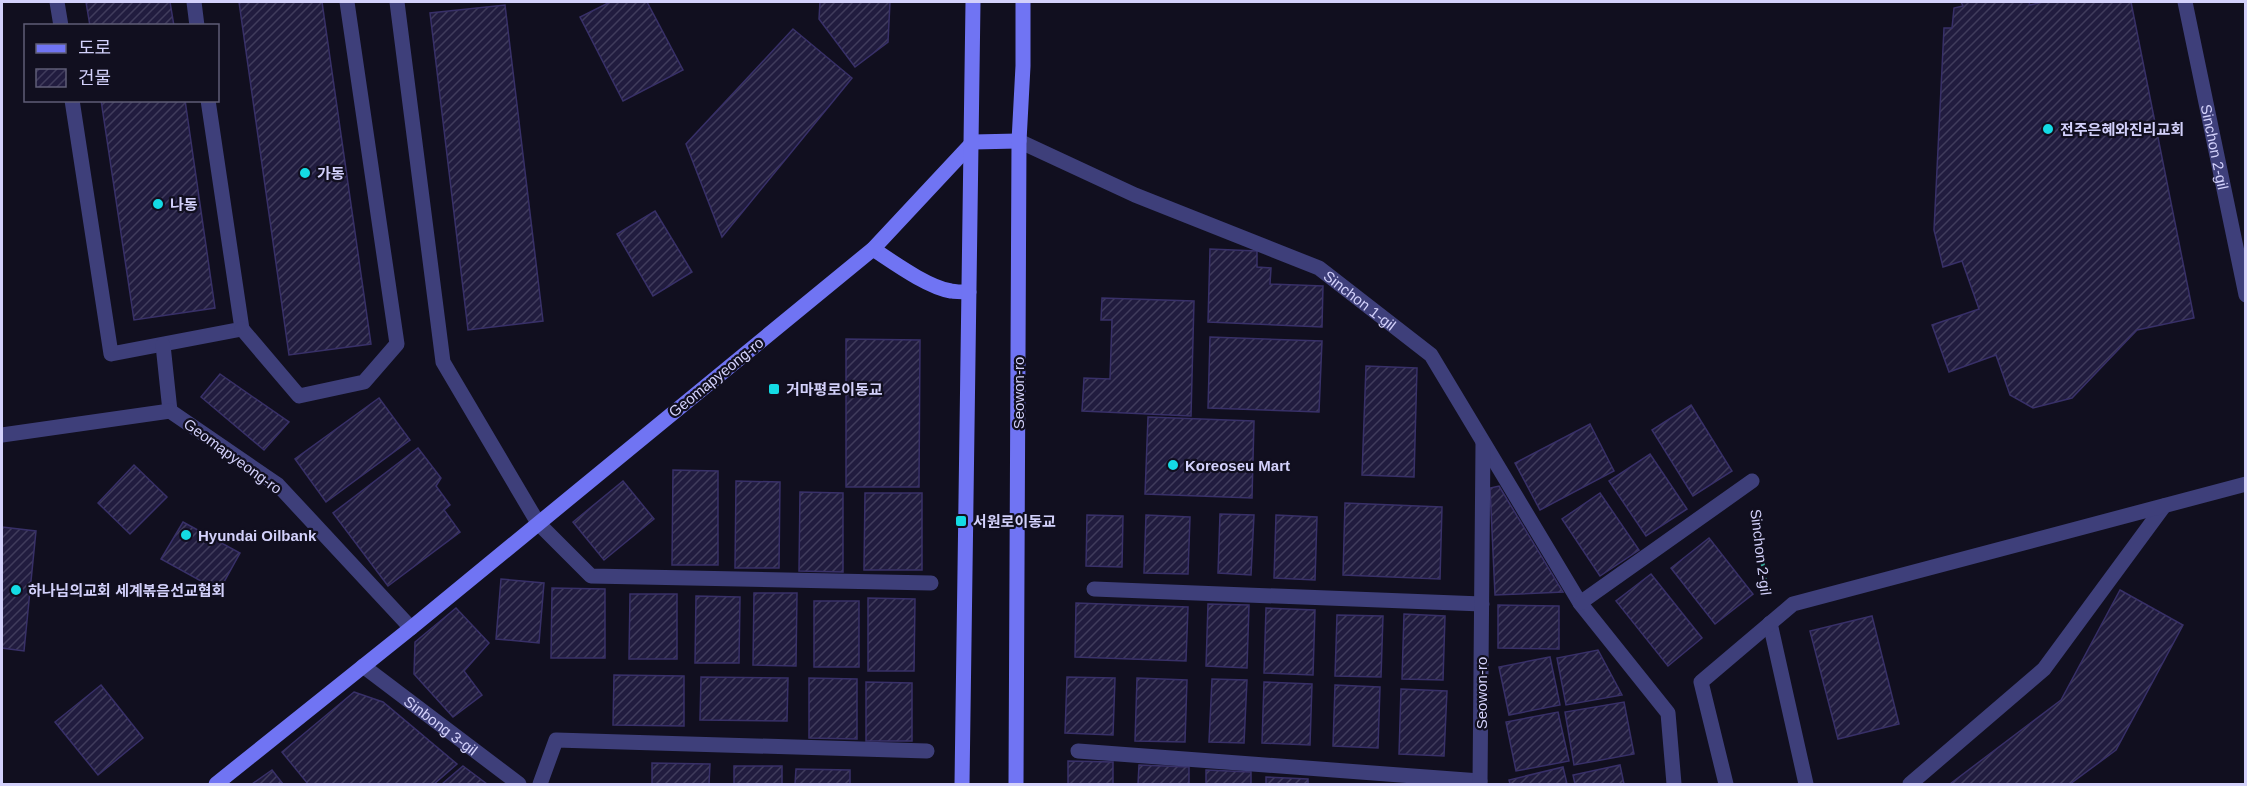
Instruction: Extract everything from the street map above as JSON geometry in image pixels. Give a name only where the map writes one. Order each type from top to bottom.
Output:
[{"type":"street","points":[[57,2],[61,24]]},
{"type":"street","points":[[194,2],[197,24]]},
{"type":"street","points":[[208,102],[242,329],[299,396],[364,382],[397,344],[348,2]]},
{"type":"street","points":[[397,2],[443,362],[538,524],[591,576],[931,583]]},
{"type":"street","points":[[962,784],[973,142],[973,2]]},
{"type":"street","name":"Seowon-ro","points":[[1016,784],[1019,141],[1023,66],[1023,2]]},
{"type":"street","name":"Sinchon 2-gil","points":[[2185,2],[2246,295]]},
{"type":"street","points":[[72,102],[111,354],[242,329]]},
{"type":"street","points":[[973,142],[1019,141]]},
{"type":"street","name":"Sinchon 1-gil","points":[[1019,141],[1136,195],[1319,268],[1431,355],[1580,603],[1668,713],[1674,784]]},
{"type":"street","name":"Geomapyeong-ro","points":[[216,784],[411,628],[873,249],[973,142]]},
{"type":"street","points":[[873,249],[922,279],[950,291],[969,292]]},
{"type":"street","points":[[162,345],[170,411]]},
{"type":"street","name":"Geomapyeong-ro","points":[[2,435],[170,411],[278,485],[411,628]]},
{"type":"street","name":"Seowon-ro","points":[[1078,751],[1480,783],[1483,442]]},
{"type":"street","points":[[1580,603],[1752,481]]},
{"type":"street","points":[[1726,784],[1701,682],[1793,604],[2246,484]]},
{"type":"street","points":[[1910,784],[2044,669],[2164,506]]},
{"type":"street","points":[[1094,589],[1482,604]]},
{"type":"street","points":[[1770,623],[1806,784]]},
{"type":"street","name":"Sinbong 3-gil","points":[[363,666],[519,784]]},
{"type":"street","points":[[540,784],[556,740],[927,751]]},
{"type":"path","name":"Sinchon 2-gil","points":[[1752,481],[1770,623]]},
{"type":"building","points":[[86,2],[170,2],[174,24],[90,24]]},
{"type":"building","name":"가동","points":[[239,2],[322,2],[371,344],[289,355]]},
{"type":"building","points":[[610,2],[647,2],[683,70],[623,101],[580,17]]},
{"type":"building","points":[[820,2],[890,2],[888,42],[855,67],[819,19]]},
{"type":"building","name":"전주은혜와진리교회","points":[[1961,2],[2029,2],[2030,5],[2043,2],[2131,2],[2194,318],[2137,330],[2072,398],[2033,408],[2010,395],[1996,355],[1949,372],[1932,325],[1979,309],[1962,261],[1943,267],[1934,230],[1944,28],[1952,28],[1954,8],[1963,6]]},
{"type":"building","points":[[505,5],[543,321],[468,330],[430,13]]},
{"type":"building","points":[[793,29],[852,78],[722,237],[686,144]]},
{"type":"building","name":"나동","points":[[101,102],[185,102],[215,308],[134,320]]},
{"type":"building","points":[[655,211],[692,272],[653,296],[617,234]]},
{"type":"building","points":[[1210,249],[1257,251],[1257,267],[1271,268],[1270,284],[1323,286],[1322,327],[1208,322]]},
{"type":"building","points":[[1102,298],[1194,301],[1191,416],[1082,411],[1084,378],[1110,379],[1112,320],[1101,320]]},
{"type":"building","points":[[1210,337],[1322,341],[1319,412],[1208,408]]},
{"type":"building","points":[[846,339],[920,340],[919,487],[846,487]]},
{"type":"building","points":[[1366,366],[1417,368],[1414,477],[1362,475]]},
{"type":"building","points":[[220,374],[289,422],[264,450],[201,397]]},
{"type":"building","points":[[379,398],[410,440],[326,502],[295,459]]},
{"type":"building","points":[[1691,405],[1732,471],[1693,496],[1652,430]]},
{"type":"building","points":[[1148,417],[1254,421],[1252,498],[1145,494]]},
{"type":"building","points":[[1590,424],[1614,471],[1540,510],[1515,463]]},
{"type":"building","points":[[418,448],[441,478],[436,486],[450,505],[444,510],[460,532],[388,586],[333,513]]},
{"type":"building","points":[[1650,454],[1687,509],[1646,536],[1609,481]]},
{"type":"building","points":[[134,465],[167,497],[130,534],[98,503]]},
{"type":"building","points":[[673,470],[718,471],[718,565],[672,565]]},
{"type":"building","points":[[623,481],[654,519],[604,560],[573,522]]},
{"type":"building","points":[[736,481],[780,482],[779,568],[735,568]]},
{"type":"building","points":[[1499,486],[1563,592],[1495,595],[1490,488]]},
{"type":"building","points":[[800,492],[843,493],[843,572],[799,571]]},
{"type":"building","points":[[865,493],[922,493],[922,570],[864,570]]},
{"type":"building","points":[[1600,493],[1639,550],[1600,576],[1562,519]]},
{"type":"building","points":[[1345,503],[1442,507],[1440,579],[1343,575]]},
{"type":"building","points":[[1220,514],[1254,515],[1251,575],[1218,573]]},
{"type":"building","points":[[1087,515],[1123,516],[1122,567],[1086,566]]},
{"type":"building","points":[[1146,515],[1190,517],[1188,574],[1144,573]]},
{"type":"building","points":[[1276,515],[1317,517],[1315,580],[1274,578]]},
{"type":"building","points":[[183,522],[240,553],[219,591],[161,559]]},
{"type":"building","name":"하나님의교회 세계볶음선교협회","points":[[2,527],[36,531],[24,651],[2,648]]},
{"type":"building","points":[[1709,538],[1753,594],[1715,624],[1671,568]]},
{"type":"building","points":[[1651,574],[1702,638],[1668,666],[1616,601]]},
{"type":"building","points":[[501,579],[544,583],[539,643],[496,639]]},
{"type":"building","points":[[552,588],[605,589],[605,658],[551,658]]},
{"type":"building","points":[[2120,590],[2183,625],[2116,750],[2070,784],[1950,784],[2061,700]]},
{"type":"building","points":[[754,593],[797,593],[796,666],[753,665]]},
{"type":"building","points":[[630,594],[677,594],[677,659],[629,659]]},
{"type":"building","points":[[696,596],[740,597],[739,663],[695,663]]},
{"type":"building","points":[[868,598],[915,599],[914,671],[868,671]]},
{"type":"building","points":[[814,601],[859,601],[859,667],[814,667]]},
{"type":"building","points":[[1076,603],[1188,607],[1186,661],[1075,657]]},
{"type":"building","points":[[1208,604],[1249,605],[1247,668],[1206,666]]},
{"type":"building","points":[[1498,605],[1559,606],[1559,649],[1498,648]]},
{"type":"building","points":[[456,608],[489,643],[464,671],[482,695],[453,717],[414,674],[415,642]]},
{"type":"building","points":[[1266,608],[1315,610],[1313,675],[1264,673]]},
{"type":"building","points":[[1404,614],[1445,616],[1443,680],[1402,679]]},
{"type":"building","points":[[1337,615],[1383,616],[1381,677],[1335,676]]},
{"type":"building","points":[[1872,616],[1899,724],[1838,739],[1810,631]]},
{"type":"building","points":[[1598,650],[1622,695],[1566,705],[1557,658]]},
{"type":"building","points":[[1550,657],[1560,705],[1509,715],[1499,667]]},
{"type":"building","points":[[614,675],[684,676],[684,726],[613,725]]},
{"type":"building","points":[[701,677],[788,678],[787,721],[700,720]]},
{"type":"building","points":[[1067,677],[1115,678],[1113,735],[1065,733]]},
{"type":"building","points":[[809,678],[857,679],[857,739],[809,738]]},
{"type":"building","points":[[1137,678],[1187,680],[1185,742],[1135,741]]},
{"type":"building","points":[[1212,679],[1247,680],[1244,743],[1209,742]]},
{"type":"building","points":[[866,682],[912,683],[912,741],[866,741]]},
{"type":"building","points":[[1264,682],[1312,684],[1310,745],[1262,743]]},
{"type":"building","points":[[101,685],[143,738],[98,775],[55,722]]},
{"type":"building","points":[[1335,685],[1380,687],[1378,748],[1333,746]]},
{"type":"building","points":[[1401,689],[1447,691],[1444,756],[1399,754]]},
{"type":"building","points":[[354,692],[383,702],[457,764],[434,784],[308,784],[282,752]]},
{"type":"building","points":[[1624,702],[1634,754],[1574,765],[1565,712]]},
{"type":"building","points":[[1558,712],[1569,761],[1516,771],[1506,722]]},
{"type":"building","points":[[1068,761],[1113,762],[1113,784],[1068,784]]},
{"type":"building","points":[[652,763],[710,764],[709,784],[652,784]]},
{"type":"building","points":[[1139,765],[1189,767],[1189,784],[1138,784]]},
{"type":"building","points":[[1620,765],[1624,784],[1575,784],[1573,775]]},
{"type":"building","points":[[463,766],[487,784],[442,784]]},
{"type":"building","points":[[734,766],[782,766],[782,784],[734,784]]},
{"type":"building","points":[[1563,767],[1567,784],[1510,784],[1509,780]]},
{"type":"building","points":[[796,769],[850,770],[850,784],[795,784]]},
{"type":"building","points":[[272,770],[283,784],[252,784]]},
{"type":"building","points":[[1206,770],[1251,772],[1251,784],[1206,784]]},
{"type":"building","points":[[1266,777],[1308,779],[1308,784],[1266,784]]},
{"type":"place","name":"전주은혜와진리교회","points":[[2048,129]]},
{"type":"place","name":"가동","points":[[305,173]]},
{"type":"place","name":"나동","points":[[158,204]]},
{"type":"place","name":"거마평로이동교","points":[[774,389]]},
{"type":"place","name":"Koreoseu Mart","points":[[1173,465]]},
{"type":"place","name":"서원로이동교","points":[[961,521]]},
{"type":"place","name":"Hyundai Oilbank","points":[[186,535]]},
{"type":"place","name":"하나님의교회 세계볶음선교협회","points":[[16,590]]}]
